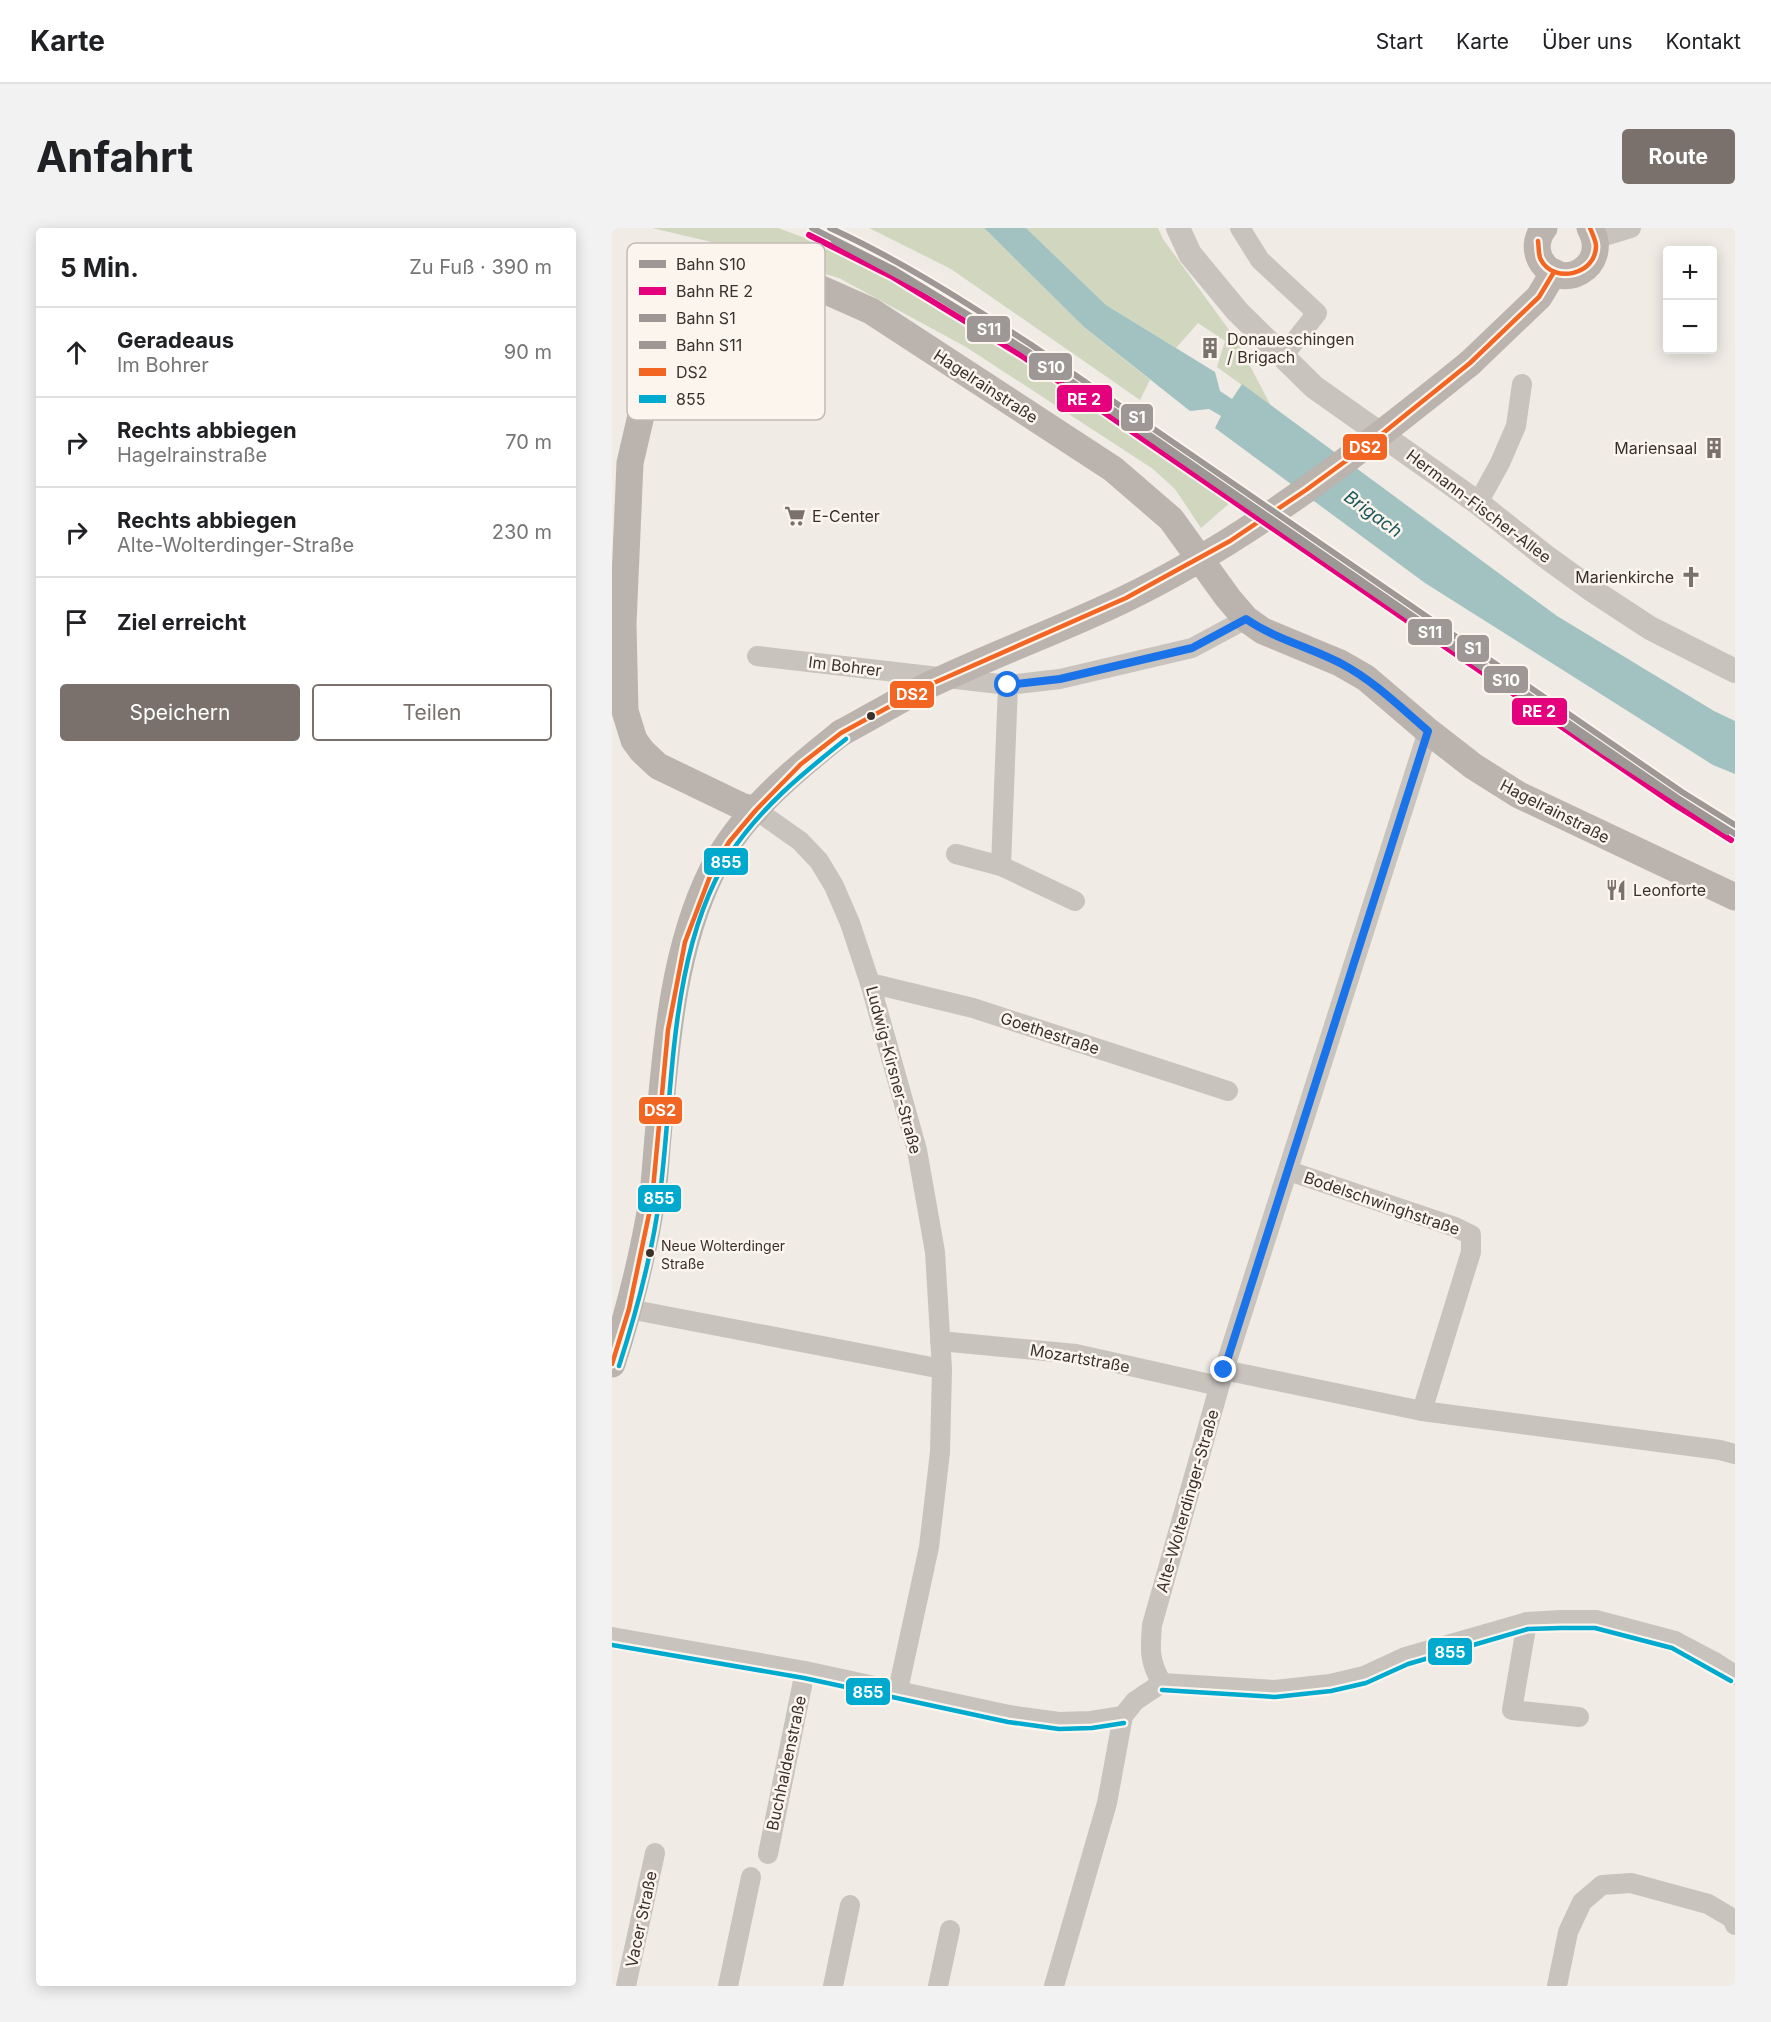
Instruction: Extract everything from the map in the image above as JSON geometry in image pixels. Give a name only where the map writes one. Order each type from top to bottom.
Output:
[{"type":"main road","points":[[1542,228],[1537,245],[1538,253],[1546,267],[1562,275],[1581,272],[1594,258],[1596,249],[1592,233]]},
{"type":"main road","points":[[612,1364],[629,1309],[652,1200],[668,1030],[685,942],[712,872],[729,842],[756,810],[801,764],[842,733],[929,685],[1126,598],[1230,541],[1306,490],[1372,442],[1470,363],[1539,297],[1554,272]]},
{"type":"main road","name":"Hagelrainstraße","points":[[825,291],[871,311],[1113,469],[1171,519],[1228,598],[1246,619],[1263,631],[1340,663],[1366,678],[1473,766],[1519,795],[1735,897]]},
{"type":"main road","name":"Hagelrainstraße","points":[[640,420],[630,463],[617,623],[625,711],[634,740],[658,766],[741,806],[756,810]]},
{"type":"street","name":"Hermann-Fischer-Allee","points":[[1178,228],[1190,254],[1237,311],[1314,387],[1478,502],[1545,556],[1602,597],[1650,628],[1735,671]]},
{"type":"street","points":[[1240,228],[1260,260],[1317,313],[1282,356]]},
{"type":"street","points":[[1592,233],[1632,228]]},
{"type":"street","points":[[1478,502],[1500,463],[1516,426],[1522,384]]},
{"type":"street","name":"Im Bohrer","points":[[757,656],[1008,685],[1060,679],[1192,648],[1246,619]]},
{"type":"street","points":[[1000,866],[1008,685]]},
{"type":"street","name":"Alte-Wolterdinger-Straße","points":[[1162,1683],[1153,1669],[1150,1651],[1152,1625],[1222,1378],[1428,731]]},
{"type":"street","name":"Ludwig-Kirsner-Straße","points":[[756,810],[800,841],[819,861],[834,886],[850,923],[870,983],[917,1150],[935,1252],[942,1369],[940,1452],[929,1547],[898,1690]]},
{"type":"street","points":[[956,854],[1000,866],[1075,901]]},
{"type":"street","name":"Goethestraße","points":[[870,983],[973,1008],[1228,1091]]},
{"type":"street","name":"Bodelschwinghstraße","points":[[1289,1171],[1455,1227],[1471,1235],[1472,1252],[1422,1411]]},
{"type":"street","points":[[629,1309],[942,1369]]},
{"type":"street","name":"Mozartstraße","points":[[940,1341],[1076,1354],[1222,1378]]},
{"type":"street","points":[[1222,1378],[1422,1411],[1698,1447],[1735,1454]]},
{"type":"street","points":[[1054,1986],[1107,1803],[1124,1716],[1135,1701],[1162,1683],[1275,1690],[1330,1684],[1364,1676],[1415,1654],[1527,1622],[1596,1620],[1675,1641],[1735,1675]]},
{"type":"street","points":[[1527,1622],[1512,1710],[1579,1717]]},
{"type":"street","points":[[612,1637],[805,1671],[1009,1714],[1059,1722],[1091,1721],[1124,1716]]},
{"type":"street","name":"Buchhaldenstraße","points":[[768,1854],[805,1671]]},
{"type":"street","name":"Vacer Straße","points":[[626,1986],[655,1853]]},
{"type":"street","points":[[728,1986],[751,1877]]},
{"type":"street","points":[[1557,1986],[1568,1932],[1582,1902],[1602,1885],[1631,1883],[1708,1904],[1732,1918],[1735,1925]]},
{"type":"street","points":[[833,1986],[850,1905]]},
{"type":"street","points":[[938,1986],[950,1930]]},
{"type":"green space","points":[[652,228],[778,228],[817,243],[716,243]]},
{"type":"green space","points":[[869,228],[984,228],[1084,327],[1150,380],[1140,400],[951,269]]},
{"type":"green space","points":[[1026,228],[1158,228],[1163,239],[1237,341],[1271,406],[1217,367],[1225,341],[1198,323],[1176,348],[1106,305]]},
{"type":"green space","points":[[825,247],[931,301],[1121,424],[1231,502],[1201,528],[1175,489],[1153,469],[966,347],[839,278],[825,274]]},
{"type":"water","name":"Brigach","points":[[984,228],[1026,228],[1106,305],[1215,372],[1220,391],[1232,399],[1242,384],[1557,616],[1714,711],[1735,721],[1735,774],[1713,765],[1425,583],[1215,428],[1221,416],[1209,409],[1190,411],[1084,327]]},
{"type":"rail line","name":"S10","points":[[812,228],[895,270],[1026,350],[1678,798],[1735,834]]},
{"type":"rail line","name":"S1","points":[[830,228],[907,268],[1030,344],[1682,792],[1735,825]]},
{"type":"rail line","name":"S11","points":[[834,241],[934,295],[1024,351],[1604,752],[1727,832]]},
{"type":"transit line","name":"DS2","points":[[1538,241],[1540,258],[1547,267],[1555,272],[1573,273],[1582,270],[1594,256],[1596,244],[1590,228]]},
{"type":"transit line","points":[[809,235],[891,276],[1022,356],[1674,804],[1731,840]]},
{"type":"transit line","name":"DS2","points":[[612,1364],[629,1309],[652,1200],[668,1030],[685,942],[712,871],[729,842],[756,810],[801,764],[841,733],[929,685],[1126,598],[1230,541],[1306,490],[1372,442],[1470,363],[1539,297],[1554,272]]},
{"type":"transit line","name":"855","points":[[619,1366],[638,1302],[653,1237],[665,1152],[677,1019],[695,932],[710,892],[730,854],[742,837],[783,792],[846,739]]},
{"type":"transit line","name":"855","points":[[1162,1690],[1275,1697],[1331,1691],[1366,1683],[1408,1664],[1528,1629],[1561,1628],[1595,1628],[1672,1648],[1731,1681]]},
{"type":"transit line","name":"855","points":[[612,1645],[804,1678],[1008,1722],[1059,1729],[1092,1728],[1124,1723]]},
{"type":"place","name":"Donaueschingen / Brigach","points":[[1210,348]]},
{"type":"place","name":"Mariensaal","points":[[1714,448]]},
{"type":"place","name":"E-Center","points":[[795,516]]},
{"type":"place","name":"Marienkirche","points":[[1691,577]]},
{"type":"place","name":"Leonforte","points":[[1616,890]]},
{"type":"place","name":"Neue Wolterdinger Straße","points":[[650,1253]]},
{"type":"route","points":[[1008,685],[1060,679],[1192,648],[1246,619],[1263,631],[1340,663],[1366,678],[1428,731],[1224,1370]]}]
